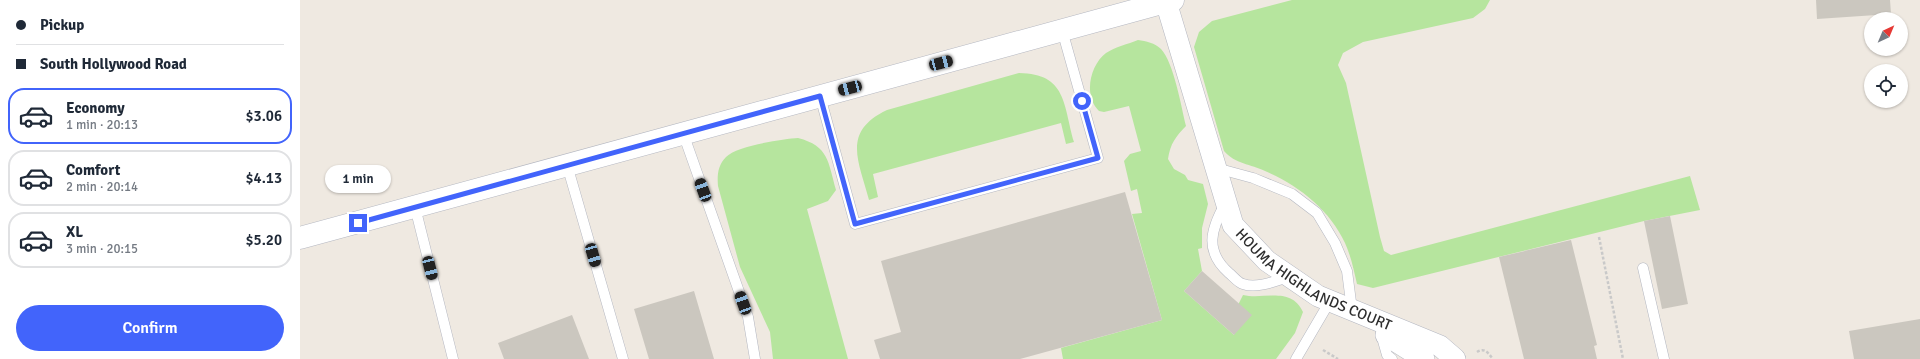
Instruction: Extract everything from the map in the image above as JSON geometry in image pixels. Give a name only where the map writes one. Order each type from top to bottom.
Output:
[{"type":"street","points":[[300,238],[1169,1]]},
{"type":"street","name":"HOUMA HIGHLANDS COURT","points":[[1169,1],[1233,225],[1267,261],[1318,296],[1464,357]]},
{"type":"street","points":[[1352,310],[1380,332],[1424,359]]},
{"type":"lane","points":[[820,96],[855,224],[1098,158],[1062,30]]},
{"type":"lane","points":[[683,133],[748,317],[755,359]]},
{"type":"lane","points":[[567,165],[623,359]]},
{"type":"lane","points":[[1216,168],[1253,178],[1292,194],[1317,213],[1335,243],[1346,271],[1352,310]]},
{"type":"lane","points":[[1226,203],[1214,225],[1212,249],[1222,267],[1242,284],[1258,285],[1290,277]]},
{"type":"lane","points":[[415,207],[453,359]]},
{"type":"lane","points":[[1642,268],[1664,359]]},
{"type":"lane","points":[[1296,359],[1330,301]]},
{"type":"lane","points":[[1380,332],[1387,355],[1392,359]]},
{"type":"path","points":[[1599,237],[1623,359]]},
{"type":"path","points":[[1464,357],[1481,349],[1485,350],[1493,359]]},
{"type":"green space","points":[[1292,0],[1490,0],[1485,9],[1473,18],[1363,42],[1343,53],[1338,65],[1346,83],[1380,237],[1384,251],[1391,255],[1690,176],[1700,210],[1644,221],[1373,288],[1357,284],[1351,258],[1345,243],[1339,231],[1322,209],[1301,191],[1260,169],[1233,159],[1224,151],[1194,47],[1199,32],[1212,21]]},
{"type":"green space","points":[[1138,40],[1159,47],[1170,64],[1186,126],[1174,141],[1170,149],[1168,159],[1174,169],[1185,175],[1188,180],[1203,184],[1208,204],[1202,228],[1202,248],[1198,249],[1202,271],[1184,291],[1234,335],[1239,303],[1243,295],[1276,296],[1292,299],[1298,304],[1303,312],[1295,333],[1276,359],[1063,359],[1061,348],[1162,320],[1132,214],[1142,213],[1137,189],[1131,191],[1124,161],[1130,154],[1141,151],[1129,106],[1104,112],[1099,111],[1094,105],[1090,89],[1090,81],[1100,58],[1113,49]]},
{"type":"green space","points":[[1019,73],[1035,75],[1046,79],[1055,85],[1064,104],[1074,142],[1066,144],[1061,123],[873,174],[878,197],[869,200],[861,173],[857,149],[858,138],[863,128],[873,119],[887,110]]},
{"type":"green space","points":[[798,138],[808,141],[816,146],[826,156],[836,190],[828,201],[807,209],[848,359],[773,359],[770,332],[740,267],[718,186],[718,174],[720,167],[723,160],[731,153],[749,146]]},
{"type":"building","points":[[1816,0],[1890,0],[1891,12],[1864,12],[1864,16],[1817,19]]},
{"type":"building","points":[[1125,192],[1162,320],[1020,359],[880,359],[874,340],[901,332],[881,261]]},
{"type":"building","points":[[1670,216],[1688,304],[1662,309],[1644,221]]},
{"type":"building","points":[[1571,240],[1597,345],[1594,346],[1597,359],[1524,359],[1499,257]]},
{"type":"building","points":[[1202,271],[1252,315],[1234,335],[1184,291]]},
{"type":"building","points":[[694,291],[714,359],[649,359],[634,309]]},
{"type":"building","points":[[572,315],[589,359],[504,359],[498,343]]},
{"type":"building","points":[[1920,319],[1920,359],[1854,359],[1849,331]]},
{"type":"route","points":[[358,223],[820,96],[855,224],[1098,158],[1082,101]]}]
